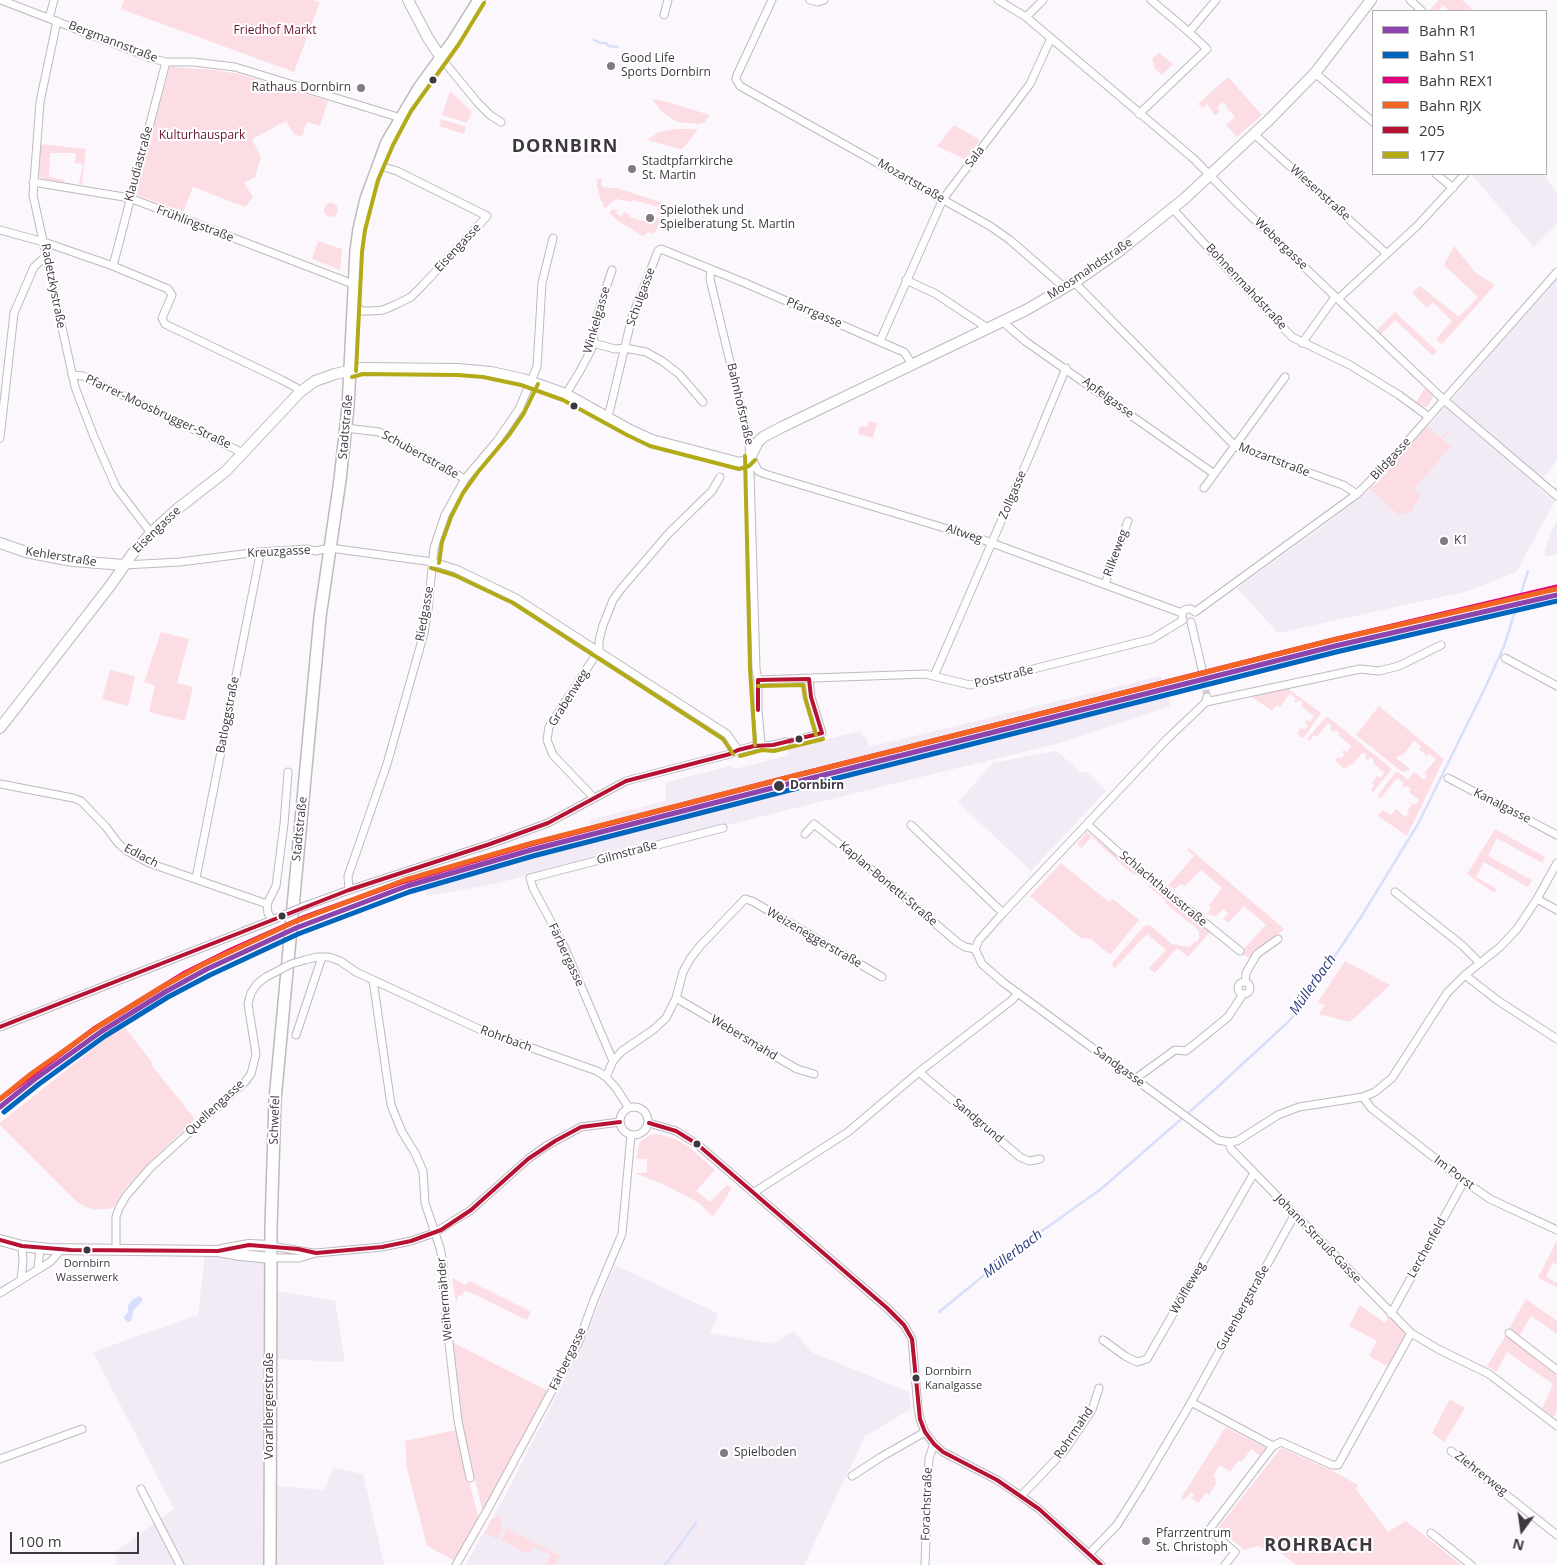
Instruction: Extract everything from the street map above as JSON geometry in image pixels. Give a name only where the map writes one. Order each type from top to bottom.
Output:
[{"type":"main road","name":"Stadtstraße","points":[[284,994],[320,617],[340,487],[346,428],[353,284],[359,229],[366,199],[387,142],[418,88],[441,58],[479,0]]},
{"type":"main road","name":"Schwefel","points":[[271,1252],[275,1100],[284,994]]},
{"type":"main road","name":"Vorarlbergerstraße","points":[[270,1565],[271,1252]]},
{"type":"street","name":"Bergmannstraße","points":[[1,0],[154,59],[166,62],[194,62],[235,67],[401,118]]},
{"type":"street","points":[[49,18],[54,0]]},
{"type":"street","points":[[408,0],[441,58],[478,103],[490,115],[501,122]]},
{"type":"street","points":[[664,15],[668,0]]},
{"type":"street","name":"Mozartstraße","points":[[772,0],[737,75],[738,84],[943,199],[1004,236],[1065,288]]},
{"type":"street","points":[[810,0],[818,2],[824,0]]},
{"type":"street","name":"Webergasse","points":[[998,0],[1026,17],[1194,159],[1336,298],[1444,400],[1555,494]]},
{"type":"street","points":[[1026,17],[1044,0]]},
{"type":"street","points":[[1140,114],[1207,49],[1151,0]]},
{"type":"street","points":[[1189,32],[1216,0]]},
{"type":"street","points":[[1410,0],[1421,10]]},
{"type":"street","name":"Moosmahdstraße","points":[[751,456],[758,442],[763,438],[912,364],[1003,322],[1065,288],[1118,252],[1173,209],[1254,134],[1315,73],[1369,1]]},
{"type":"street","name":"Radetzkystraße","points":[[57,21],[40,102],[33,182],[34,195],[72,376],[94,437],[116,487],[151,533]]},
{"type":"street","name":"Sala","points":[[880,341],[943,199],[1030,84],[1051,38]]},
{"type":"street","name":"Klaudiastraße","points":[[113,266],[166,62]]},
{"type":"street","points":[[1315,73],[1372,121]]},
{"type":"street","name":"Wiesenstraße","points":[[1254,134],[1386,253]]},
{"type":"street","name":"Eisengasse","points":[[353,302],[362,311],[371,311],[396,305],[411,297],[487,216],[397,171],[377,165]]},
{"type":"street","points":[[1437,175],[1453,188]]},
{"type":"street","points":[[1302,343],[1336,298],[1417,226],[1464,175]]},
{"type":"street","name":"Frühlingstraße","points":[[33,182],[130,198],[353,284]]},
{"type":"street","name":"Bohnenmahdstraße","points":[[1173,209],[1292,337],[1350,365],[1399,395],[1429,417]]},
{"type":"street","points":[[0,230],[44,242],[113,266],[168,289],[172,295],[162,318],[165,324],[280,379],[300,392]]},
{"type":"street","name":"Riedgasse","points":[[349,890],[348,876],[387,764],[424,633],[436,541],[445,515],[465,479],[519,409],[537,367],[540,342],[542,283],[552,238]]},
{"type":"street","name":"Schulgasse","points":[[607,417],[632,317],[658,251],[662,250],[711,269]]},
{"type":"street","points":[[0,438],[14,313],[34,267],[46,256]]},
{"type":"street","name":"Pfarrgasse","points":[[711,269],[904,352],[912,364]]},
{"type":"street","name":"Bahnhofstraße","points":[[711,269],[710,279],[747,427],[751,456],[754,615],[761,744]]},
{"type":"street","name":"Winkelgasse","points":[[566,394],[580,371],[593,342],[597,316],[612,270]]},
{"type":"street","name":"Bildgasse","points":[[1194,612],[1357,494],[1378,474],[1557,272]]},
{"type":"street","points":[[906,280],[936,294],[989,329]]},
{"type":"street","name":"Mozartstraße","points":[[1074,282],[1235,446],[1343,485],[1357,494]]},
{"type":"street","name":"Apfelgasse","points":[[1003,322],[1025,340],[1213,473]]},
{"type":"street","points":[[593,342],[615,349],[625,348],[646,352],[679,374],[703,402]]},
{"type":"street","name":"Eisengasse","points":[[0,728],[124,565],[151,533],[176,510],[226,471],[300,392],[315,381],[326,376],[362,368],[458,369],[491,372],[532,382],[566,394],[642,436],[740,463],[746,461],[751,456]]},
{"type":"street","name":"Zollgasse","points":[[934,676],[1066,368]]},
{"type":"street","name":"Pfarrer-Moosbrugger-Straße","points":[[72,376],[83,376],[243,453]]},
{"type":"street","points":[[1204,488],[1284,377]]},
{"type":"street","name":"Schubertstraße","points":[[346,428],[379,432],[465,479]]},
{"type":"street","name":"Altweg","points":[[751,456],[758,471],[765,474],[992,543],[1105,584],[1185,618]]},
{"type":"street","name":"Grabenweg","points":[[594,798],[553,754],[547,740],[549,727],[599,650],[602,625],[613,600],[663,540],[712,491],[720,477]]},
{"type":"street","name":"Rilkeweg","points":[[1105,584],[1128,521]]},
{"type":"street","name":"Kehlerstraße","points":[[0,542],[26,552],[58,559],[124,565]]},
{"type":"street","name":"Kreuzgasse","points":[[124,565],[180,562],[258,552],[330,548],[433,562],[456,569],[516,598],[728,734],[738,750]]},
{"type":"street","name":"Batloggstraße","points":[[196,878],[259,560],[258,552]]},
{"type":"street","points":[[1185,618],[1195,618],[1194,612],[1191,609],[1187,609],[1185,618],[1202,669]]},
{"type":"street","name":"Poststraße","points":[[758,680],[925,674],[965,685],[979,684],[1152,639],[1185,618]]},
{"type":"street","points":[[753,1194],[848,1132],[919,1072],[1012,1000],[1018,993],[982,964],[975,949],[979,940],[1166,740],[1207,699],[1360,669],[1379,671],[1399,666],[1441,645]]},
{"type":"street","points":[[1504,658],[1557,686]]},
{"type":"street","points":[[804,738],[822,733],[811,697],[809,679]]},
{"type":"street","points":[[0,1027],[305,906],[548,823],[626,781],[761,744],[774,745],[786,742]]},
{"type":"street","points":[[273,920],[268,913],[267,904],[276,886],[288,772]]},
{"type":"street","name":"Kanalgasse","points":[[1448,778],[1557,835]]},
{"type":"street","name":"Edlach","points":[[0,784],[81,801],[127,851],[148,862],[267,904]]},
{"type":"street","name":"Kaplan-Bonetti-Straße","points":[[805,834],[814,824],[877,874],[957,942],[975,949]]},
{"type":"street","name":"Schlachthausstraße","points":[[1087,824],[1126,859],[1240,951]]},
{"type":"street","points":[[911,826],[1003,913]]},
{"type":"street","name":"Gilmstraße","points":[[530,878],[723,828]]},
{"type":"street","points":[[1229,1142],[1237,1141],[1278,1115],[1299,1107],[1363,1098],[1375,1092],[1392,1078],[1442,1000],[1465,975],[1500,947],[1517,929],[1537,899],[1557,863]]},
{"type":"street","name":"Färbergasse","points":[[530,878],[533,888],[564,946],[613,1061]]},
{"type":"street","points":[[1395,892],[1463,946],[1480,963]]},
{"type":"street","name":"Weizeneggerstraße","points":[[676,998],[683,972],[690,959],[745,899],[752,901],[882,977]]},
{"type":"street","points":[[1537,899],[1557,910]]},
{"type":"street","points":[[1135,1079],[1175,1050],[1186,1051],[1228,1017],[1243,994],[1239,991],[1238,986],[1245,982],[1246,973],[1257,954],[1278,939]]},
{"type":"street","points":[[296,1036],[322,956],[340,961],[356,972],[373,980]]},
{"type":"street","name":"Quellengasse","points":[[116,1250],[116,1217],[126,1196],[150,1168],[251,1074],[256,1054],[248,1004],[251,993],[257,984],[291,964],[322,956]]},
{"type":"street","points":[[1465,975],[1497,1000],[1557,1039]]},
{"type":"street","name":"Rohrbach","points":[[373,980],[481,1030],[581,1065],[606,1077],[629,1108],[643,1109],[649,1123],[676,1131],[697,1144],[887,1308],[908,1331],[913,1345],[918,1408],[925,1432],[934,1444],[943,1452],[997,1480],[1021,1496],[1101,1565]]},
{"type":"street","name":"Weihermähder","points":[[373,980],[391,1105],[402,1132],[423,1171],[425,1203],[443,1263],[446,1317],[458,1421],[470,1478]]},
{"type":"street","name":"Sandgasse","points":[[1018,993],[1218,1140],[1229,1142]]},
{"type":"street","points":[[606,1077],[613,1061],[622,1051],[653,1030],[666,1018],[676,998]]},
{"type":"street","name":"Webersmahd","points":[[676,998],[797,1069],[814,1074]]},
{"type":"street","name":"Sandgrund","points":[[919,1072],[1020,1157],[1029,1161],[1040,1159]]},
{"type":"street","name":"Im Porst","points":[[1363,1098],[1380,1115],[1490,1199],[1556,1227]]},
{"type":"street","points":[[629,1108],[622,1113],[620,1122],[623,1130],[635,1136],[643,1133],[649,1123]]},
{"type":"street","points":[[0,1240],[22,1246],[61,1250],[218,1251],[249,1245],[298,1258],[316,1254],[382,1247],[441,1230],[471,1210],[528,1159],[546,1146],[581,1127],[620,1122]]},
{"type":"street","name":"Färbergasse","points":[[456,1565],[490,1507],[579,1341],[622,1234],[631,1135]]},
{"type":"street","name":"Johann-Strauß-Gasse","points":[[1229,1142],[1231,1149],[1411,1333],[1438,1349],[1489,1374],[1557,1426]]},
{"type":"street","name":"Wölfleweg","points":[[1103,1340],[1137,1362],[1148,1359],[1254,1173]]},
{"type":"street","name":"Lerchenfeld","points":[[1391,1314],[1464,1181]]},
{"type":"street","name":"Gutenbergstraße","points":[[1089,1554],[1122,1518],[1191,1402],[1294,1214]]},
{"type":"street","points":[[21,1280],[22,1246]]},
{"type":"street","points":[[38,1268],[40,1248]]},
{"type":"street","points":[[271,1252],[298,1249],[316,1254]]},
{"type":"street","points":[[0,1293],[50,1262],[61,1250]]},
{"type":"street","points":[[1225,1565],[1235,1552],[1209,1530],[1273,1446],[1281,1442],[1332,1465],[1338,1465],[1411,1333]]},
{"type":"street","points":[[1509,1333],[1557,1370]]},
{"type":"street","name":"Rohrmahd","points":[[1021,1496],[1066,1450],[1092,1410],[1099,1388]]},
{"type":"street","points":[[1191,1402],[1273,1446]]},
{"type":"street","points":[[0,1459],[82,1430]]},
{"type":"street","points":[[852,1476],[925,1432]]},
{"type":"street","name":"Forachstraße","points":[[925,1565],[929,1458],[934,1444]]},
{"type":"street","name":"Ziehrerweg","points":[[1451,1451],[1557,1535]]},
{"type":"street","points":[[142,1489],[180,1565]]},
{"type":"street","points":[[1432,1533],[1471,1565]]},
{"type":"shaded area","points":[[1472,175],[1544,175],[1557,193],[1557,224],[1534,247]]},
{"type":"shaded area","points":[[1557,278],[1557,460],[1537,487],[1555,501],[1516,572],[1468,591],[1278,633],[1237,588],[1326,524],[1368,491],[1394,466]]},
{"type":"shaded area","points":[[1557,520],[1557,554],[1545,557],[1551,532]]},
{"type":"shaded area","points":[[1161,676],[1171,706],[1060,743],[494,884],[427,896],[420,872],[591,825],[590,820],[666,801],[666,782],[730,766],[735,769],[789,755],[788,749],[861,731],[863,738],[866,737],[869,747]]},
{"type":"shaded area","points":[[1054,751],[1080,772],[1088,773],[1106,791],[1031,871],[958,802],[993,763]]},
{"type":"shaded area","points":[[205,1255],[276,1260],[277,1291],[335,1301],[345,1362],[277,1359],[275,1486],[325,1490],[333,1468],[363,1474],[384,1565],[117,1565],[115,1552],[174,1509],[93,1352],[198,1315]]},
{"type":"shaded area","points":[[615,1265],[719,1314],[710,1333],[773,1344],[793,1331],[813,1353],[909,1392],[911,1409],[865,1436],[804,1565],[465,1565],[505,1496],[578,1353]]},
{"type":"green space","name":"Friedhof Markt","points":[[124,0],[313,0],[320,2],[294,72],[121,9]]},
{"type":"green space","points":[[1439,0],[1462,0],[1474,10],[1448,10],[1443,5],[1439,10],[1430,10]]},
{"type":"green space","points":[[1159,53],[1173,64],[1162,75],[1155,69],[1152,59]]},
{"type":"green space","name":"Kulturhauspark","points":[[170,67],[239,74],[328,101],[320,126],[307,122],[302,137],[294,134],[286,121],[252,139],[261,157],[255,177],[244,183],[253,197],[245,207],[193,187],[183,212],[137,195],[138,191],[134,193]]},
{"type":"green space","points":[[1228,77],[1262,115],[1237,137],[1226,125],[1235,117],[1223,102],[1217,107],[1220,111],[1215,116],[1207,104],[1203,108],[1198,104]]},
{"type":"green space","points":[[450,91],[472,112],[467,123],[442,115]]},
{"type":"green space","points":[[652,99],[710,115],[705,122],[699,124],[677,122],[662,112]]},
{"type":"green space","points":[[441,119],[466,127],[464,134],[439,126]]},
{"type":"green space","points":[[954,125],[980,140],[966,160],[937,146]]},
{"type":"green space","points":[[677,129],[698,129],[681,149],[647,140],[659,132]]},
{"type":"green space","points":[[40,144],[86,149],[82,185],[79,184],[83,164],[75,163],[76,153],[50,153],[49,177],[64,180],[63,185],[41,178],[39,176]]},
{"type":"green space","points":[[602,178],[601,186],[616,188],[667,204],[662,215],[657,213],[659,207],[633,200],[632,202],[616,199],[605,208],[597,186],[597,179]]},
{"type":"green space","points":[[328,203],[334,203],[338,210],[334,217],[328,217],[324,213],[324,207]]},
{"type":"green space","points":[[613,209],[617,210],[616,214],[622,216],[624,212],[629,214],[629,217],[654,224],[656,217],[661,219],[654,234],[649,232],[643,236],[619,222],[609,213]]},
{"type":"green space","points":[[318,241],[342,249],[340,270],[312,259]]},
{"type":"green space","points":[[1454,246],[1475,272],[1495,285],[1442,344],[1436,339],[1452,321],[1433,302],[1427,308],[1412,293],[1420,286],[1459,317],[1478,297],[1444,265]]},
{"type":"green space","points":[[1395,312],[1437,351],[1433,356],[1395,320],[1380,335],[1376,331]]},
{"type":"green space","points":[[1425,388],[1433,397],[1429,405],[1425,407],[1416,402]]},
{"type":"green space","points":[[868,421],[877,423],[873,438],[858,434],[860,426],[867,427]]},
{"type":"green space","points":[[1427,426],[1441,438],[1448,431],[1450,432],[1443,440],[1451,446],[1414,489],[1421,495],[1411,512],[1399,515],[1370,489]]},
{"type":"green space","points":[[161,632],[189,639],[177,683],[193,687],[185,721],[149,712],[155,686],[144,682]]},
{"type":"green space","points":[[110,670],[135,676],[128,706],[102,699]]},
{"type":"green space","points":[[1287,688],[1321,713],[1302,738],[1298,734],[1299,731],[1301,728],[1305,730],[1308,726],[1305,723],[1307,720],[1310,722],[1314,716],[1301,706],[1303,703],[1299,700],[1297,703],[1294,701],[1296,698],[1290,694],[1280,707],[1277,705],[1272,711],[1252,697]]},
{"type":"green space","points":[[1379,706],[1444,759],[1407,836],[1378,816],[1383,810],[1391,815],[1396,809],[1405,817],[1413,803],[1416,805],[1419,800],[1409,792],[1411,789],[1407,786],[1404,788],[1402,786],[1404,783],[1397,778],[1381,798],[1378,795],[1395,773],[1398,772],[1408,780],[1414,772],[1424,780],[1427,776],[1424,774],[1436,759],[1429,754],[1427,756],[1419,749],[1421,746],[1414,741],[1402,756],[1399,755],[1396,758],[1410,769],[1404,772],[1356,735]]},
{"type":"green space","points":[[1326,717],[1392,769],[1373,792],[1371,790],[1374,786],[1372,783],[1377,776],[1380,778],[1384,773],[1373,763],[1374,760],[1371,757],[1368,760],[1365,758],[1367,755],[1363,752],[1352,765],[1350,764],[1345,769],[1341,766],[1335,761],[1338,757],[1341,759],[1345,754],[1342,752],[1344,750],[1347,752],[1351,746],[1338,735],[1340,733],[1336,730],[1333,732],[1330,729],[1332,726],[1328,723],[1317,737],[1314,735],[1310,740],[1307,739]]},
{"type":"green space","points":[[1495,829],[1545,857],[1542,863],[1497,838],[1488,856],[1532,880],[1528,887],[1484,862],[1476,877],[1497,889],[1494,893],[1467,874]]},
{"type":"green space","points":[[1087,832],[1210,932],[1188,957],[1177,948],[1155,973],[1149,968],[1166,950],[1147,934],[1114,969],[1112,963],[1143,927],[1147,925],[1151,926],[1172,944],[1189,947],[1199,939],[1199,932],[1165,903],[1166,901],[1148,886],[1149,884],[1136,874],[1134,875],[1091,837],[1082,848],[1077,844]]},
{"type":"green space","points":[[1189,848],[1284,929],[1249,958],[1240,953],[1266,925],[1244,906],[1228,923],[1223,919],[1228,913],[1223,909],[1216,916],[1207,914],[1211,908],[1209,906],[1222,888],[1201,870],[1185,886],[1181,884],[1175,889],[1168,886],[1194,856],[1187,850]]},
{"type":"green space","points":[[1061,863],[1109,902],[1113,899],[1139,920],[1110,955],[1091,939],[1081,938],[1030,896]]},
{"type":"green space","points":[[1345,961],[1390,985],[1350,1022],[1319,1014],[1325,1005],[1318,1002]]},
{"type":"green space","points":[[123,1025],[151,1061],[153,1067],[195,1119],[124,1190],[113,1208],[93,1210],[78,1203],[0,1123]]},
{"type":"green space","points":[[657,1134],[676,1139],[689,1147],[715,1170],[696,1191],[710,1202],[727,1185],[732,1188],[713,1217],[699,1203],[663,1184],[635,1173],[647,1173],[647,1159],[636,1159],[640,1142],[650,1135]]},
{"type":"green space","points":[[1557,1240],[1557,1264],[1552,1263],[1546,1277],[1557,1283],[1557,1287],[1538,1278]]},
{"type":"green space","points":[[452,1278],[466,1285],[469,1281],[531,1312],[527,1320],[465,1290],[462,1296],[459,1295],[456,1302]]},
{"type":"green space","points":[[1526,1299],[1557,1321],[1557,1334],[1531,1316],[1519,1336],[1509,1329]]},
{"type":"green space","points":[[1360,1305],[1385,1323],[1389,1317],[1407,1335],[1389,1367],[1369,1356],[1377,1341],[1349,1326]]},
{"type":"green space","points":[[1506,1335],[1557,1376],[1557,1411],[1553,1417],[1542,1409],[1553,1384],[1507,1352],[1496,1372],[1487,1366]]},
{"type":"green space","points":[[452,1342],[548,1391],[483,1513],[463,1429]]},
{"type":"green space","points":[[1450,1399],[1465,1408],[1444,1442],[1432,1433]]},
{"type":"green space","points":[[1226,1427],[1266,1448],[1260,1456],[1251,1449],[1242,1462],[1239,1460],[1230,1472],[1220,1465],[1213,1476],[1217,1482],[1209,1495],[1206,1493],[1198,1503],[1191,1498],[1194,1495],[1191,1492],[1184,1500],[1181,1498]]},
{"type":"green space","points":[[456,1430],[479,1520],[455,1561],[427,1546],[407,1468],[405,1441]]},
{"type":"green space","points":[[1281,1448],[1335,1472],[1358,1485],[1356,1489],[1388,1532],[1406,1521],[1461,1565],[1296,1565],[1281,1553],[1257,1546],[1244,1550],[1218,1528]]},
{"type":"green space","points":[[493,1518],[502,1519],[500,1525],[504,1527],[497,1539],[485,1533]]},
{"type":"green space","points":[[507,1529],[559,1555],[563,1550],[555,1565],[546,1564],[551,1555],[533,1546],[528,1554],[502,1540]]},
{"type":"water","points":[[139,1296],[143,1299],[142,1301],[133,1311],[132,1320],[126,1321],[124,1317],[128,1312],[128,1306],[132,1300]]},
{"type":"waterway","points":[[594,40],[606,43],[609,46],[618,47]]},
{"type":"waterway","name":"Müllerbach","points":[[939,1312],[1015,1250],[1101,1189],[1210,1094],[1288,1022],[1300,1008],[1361,917],[1418,824],[1504,646],[1528,571]]},
{"type":"waterway","name":"Müllerbach","points":[[665,1565],[696,1523]]},
{"type":"tunnel","points":[[1202,669],[1207,697]]},
{"type":"tunnel","points":[[786,742],[804,738]]},
{"type":"rail line","name":"REX1","points":[[0,1099],[94,1029],[185,973],[305,917],[405,881],[531,844],[782,779],[1333,640],[1557,587]]},
{"type":"rail line","name":"RJX","points":[[0,1099],[31,1074],[99,1026],[162,987],[204,964],[294,922],[405,880],[529,844],[782,779],[1333,640],[1556,589]]},
{"type":"rail line","name":"R1","points":[[0,1107],[35,1079],[102,1031],[165,992],[207,969],[296,928],[407,886],[531,850],[784,785],[1335,646],[1557,595]]},
{"type":"rail line","name":"S1","points":[[4,1112],[105,1036],[168,997],[298,934],[409,892],[533,856],[786,791],[1336,652],[1557,601]]},
{"type":"transit line","name":"177","points":[[356,371],[362,252],[365,230],[378,180],[393,145],[411,111],[459,44],[484,3]]},
{"type":"transit line","name":"177","points":[[352,377],[363,374],[483,377],[521,385],[563,400],[650,446],[739,469],[749,466],[755,460]]},
{"type":"transit line","name":"177","points":[[439,563],[442,542],[451,517],[463,493],[509,435],[524,413],[538,384]]},
{"type":"transit line","name":"177","points":[[745,456],[750,669],[755,745]]},
{"type":"transit line","name":"177","points":[[431,568],[454,575],[513,603],[723,739],[733,754]]},
{"type":"transit line","name":"205","points":[[758,710],[758,680],[809,679],[811,697],[822,733]]},
{"type":"transit line","name":"177","points":[[758,686],[803,685],[816,735]]},
{"type":"transit line","name":"205","points":[[0,1027],[349,890],[548,823],[626,781],[754,746],[773,745],[822,733]]},
{"type":"transit line","name":"177","points":[[740,756],[762,750],[774,751],[823,739]]},
{"type":"transit line","name":"205","points":[[0,1240],[22,1246],[71,1250],[218,1251],[249,1245],[298,1249],[316,1253],[382,1247],[411,1241],[441,1230],[471,1210],[528,1159],[581,1127],[620,1122]]},
{"type":"transit line","name":"205","points":[[649,1123],[676,1131],[697,1144],[887,1308],[904,1325],[912,1339],[920,1419],[925,1432],[934,1444],[943,1452],[997,1480],[1039,1509],[1101,1565]]},
{"type":"place","name":"Good Life Sports Dornbirn","points":[[611,66]]},
{"type":"place","name":"Rathaus Dornbirn","points":[[361,88]]},
{"type":"place","name":"Stadtpfarrkirche St. Martin","points":[[632,169]]},
{"type":"place","name":"Spielothek und Spielberatung St. Martin","points":[[650,218]]},
{"type":"place","name":"K1","points":[[1444,541]]},
{"type":"place","name":"Dornbirn","points":[[779,786]]},
{"type":"place","name":"Dornbirn Wasserwerk","points":[[87,1250]]},
{"type":"place","name":"Dornbirn Kanalgasse","points":[[916,1378]]},
{"type":"place","name":"Spielboden","points":[[724,1453]]},
{"type":"place","name":"Pfarrzentrum St. Christoph","points":[[1146,1541]]},
{"type":"district","name":"DORNBIRN","points":[[565,147]]},
{"type":"district","name":"ROHRBACH","points":[[1319,1546]]}]
